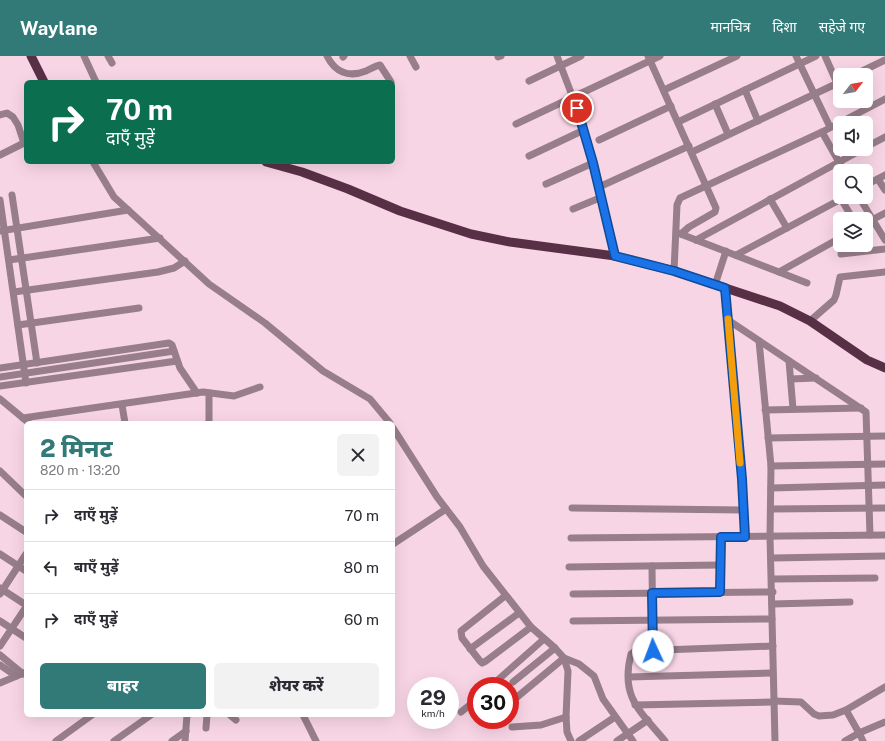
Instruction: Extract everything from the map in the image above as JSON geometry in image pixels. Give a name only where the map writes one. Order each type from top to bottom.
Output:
[{"type":"main road","points":[[31,56],[43,80]]},
{"type":"main road","points":[[273,164],[302,172],[400,211],[452,229],[510,242],[615,256],[674,271],[780,306],[810,321],[867,360],[885,368]]},
{"type":"street","points":[[84,56],[95,80]]},
{"type":"street","points":[[108,56],[112,63]]},
{"type":"street","points":[[327,56],[334,68],[340,72],[359,73],[380,65],[390,80]]},
{"type":"street","points":[[410,56],[416,68]]},
{"type":"street","points":[[557,56],[574,97],[584,130],[602,197],[615,256]]},
{"type":"street","points":[[528,81],[581,56]]},
{"type":"street","points":[[516,124],[574,97],[649,58],[660,56]]},
{"type":"street","points":[[664,90],[737,56]]},
{"type":"street","points":[[796,56],[830,127]]},
{"type":"street","points":[[678,122],[816,56]]},
{"type":"street","points":[[825,56],[833,71]]},
{"type":"street","points":[[649,58],[707,185],[716,210],[678,233]]},
{"type":"street","points":[[868,68],[885,60]]},
{"type":"street","points":[[599,187],[758,121],[833,85]]},
{"type":"street","points":[[745,90],[758,121]]},
{"type":"street","points":[[674,271],[678,233],[677,205],[680,198],[822,132],[885,99]]},
{"type":"street","points":[[715,104],[728,134]]},
{"type":"street","points":[[600,140],[671,106]]},
{"type":"street","points":[[0,115],[7,113],[13,117],[24,140]]},
{"type":"street","points":[[529,156],[584,130]]},
{"type":"street","points":[[822,132],[839,162]]},
{"type":"street","points":[[873,143],[885,137]]},
{"type":"street","points":[[0,154],[24,142]]},
{"type":"street","points":[[696,240],[850,156]]},
{"type":"street","points":[[546,184],[593,163]]},
{"type":"street","points":[[94,164],[114,197],[209,284],[265,323],[323,371],[370,399],[388,421]]},
{"type":"street","points":[[873,182],[882,177],[885,190]]},
{"type":"street","points":[[12,195],[38,363]]},
{"type":"street","points":[[573,209],[602,197]]},
{"type":"street","points":[[770,199],[787,228]]},
{"type":"street","points":[[0,200],[2,230],[9,260],[26,383]]},
{"type":"street","points":[[736,256],[833,203]]},
{"type":"street","points":[[2,230],[128,210]]},
{"type":"street","points":[[873,220],[885,213]]},
{"type":"street","points":[[873,226],[885,240]]},
{"type":"street","points":[[678,233],[807,283]]},
{"type":"street","points":[[9,260],[160,238]]},
{"type":"street","points":[[779,272],[833,242]]},
{"type":"street","points":[[841,254],[885,249]]},
{"type":"street","points":[[716,285],[726,251]]},
{"type":"street","points":[[14,292],[158,272],[174,268],[184,261]]},
{"type":"street","points":[[810,321],[834,300],[840,277],[885,272]]},
{"type":"street","points":[[725,288],[745,537]]},
{"type":"street","points":[[18,325],[138,308]]},
{"type":"street","points":[[728,320],[861,408],[867,415],[870,535]]},
{"type":"street","points":[[759,341],[771,466],[770,537],[773,579],[772,619],[775,741]]},
{"type":"street","points":[[0,368],[171,343],[183,374],[197,393]]},
{"type":"street","points":[[0,377],[174,351]]},
{"type":"street","points":[[0,386],[177,361]]},
{"type":"street","points":[[789,361],[793,409]]},
{"type":"street","points":[[791,379],[816,378]]},
{"type":"street","points":[[0,399],[26,421],[122,404],[197,393],[234,396],[260,387]]},
{"type":"street","points":[[209,393],[209,421]]},
{"type":"street","points":[[122,404],[125,421]]},
{"type":"street","points":[[765,410],[861,408]]},
{"type":"street","points":[[395,431],[446,509],[460,527],[483,566],[505,596],[531,627],[564,658],[579,664],[594,676],[603,699],[633,741]]},
{"type":"street","points":[[768,438],[885,436]]},
{"type":"street","points":[[771,466],[885,464]]},
{"type":"street","points":[[0,471],[24,494]]},
{"type":"street","points":[[771,488],[885,485]]},
{"type":"street","points":[[572,508],[743,510]]},
{"type":"street","points":[[771,509],[885,508]]},
{"type":"street","points":[[395,543],[446,509]]},
{"type":"street","points":[[0,515],[24,531]]},
{"type":"street","points":[[571,538],[885,535]]},
{"type":"street","points":[[720,592],[721,537]]},
{"type":"street","points":[[0,554],[24,570]]},
{"type":"street","points":[[772,558],[885,556]]},
{"type":"street","points":[[24,557],[1,591],[24,605]]},
{"type":"street","points":[[569,566],[720,565]]},
{"type":"street","points":[[652,566],[653,651]]},
{"type":"street","points":[[773,579],[875,578]]},
{"type":"street","points":[[573,594],[773,592]]},
{"type":"street","points":[[505,596],[461,631],[462,638],[470,649],[482,663],[531,627]]},
{"type":"street","points":[[772,604],[850,602]]},
{"type":"street","points":[[0,646],[24,609]]},
{"type":"street","points":[[470,649],[519,614]]},
{"type":"street","points":[[573,621],[772,619]]},
{"type":"street","points":[[0,621],[24,637]]},
{"type":"street","points":[[501,677],[544,639]]},
{"type":"street","points":[[665,741],[635,705],[629,691],[631,654],[635,651],[773,646]]},
{"type":"street","points":[[519,677],[554,648]]},
{"type":"street","points":[[0,655],[24,672]]},
{"type":"street","points":[[519,695],[564,658]]},
{"type":"street","points":[[564,658],[569,677],[566,717],[567,732],[571,741]]},
{"type":"street","points":[[0,665],[16,676]]},
{"type":"street","points":[[629,677],[773,672]]},
{"type":"street","points":[[0,683],[24,673]]},
{"type":"street","points":[[635,705],[774,701],[801,702],[814,714],[819,716],[833,715],[846,710],[885,687]]},
{"type":"street","points":[[461,712],[467,707]]},
{"type":"street","points":[[846,710],[863,741]]},
{"type":"street","points":[[56,741],[89,717]]},
{"type":"street","points":[[114,741],[148,717]]},
{"type":"street","points":[[185,741],[187,717]]},
{"type":"street","points":[[206,728],[207,717]]},
{"type":"street","points":[[304,717],[313,740]]},
{"type":"street","points":[[519,727],[541,725],[566,717]]},
{"type":"street","points":[[579,741],[615,717]]},
{"type":"street","points":[[617,741],[648,720]]},
{"type":"street","points":[[845,741],[859,733],[885,722]]},
{"type":"street","points":[[172,741],[186,731]]},
{"type":"slow traffic","points":[[728,319],[740,463]]},
{"type":"route","points":[[577,108],[602,197],[615,256],[674,271],[725,288],[742,479],[745,537],[721,537],[720,592],[652,593],[653,651]]}]
